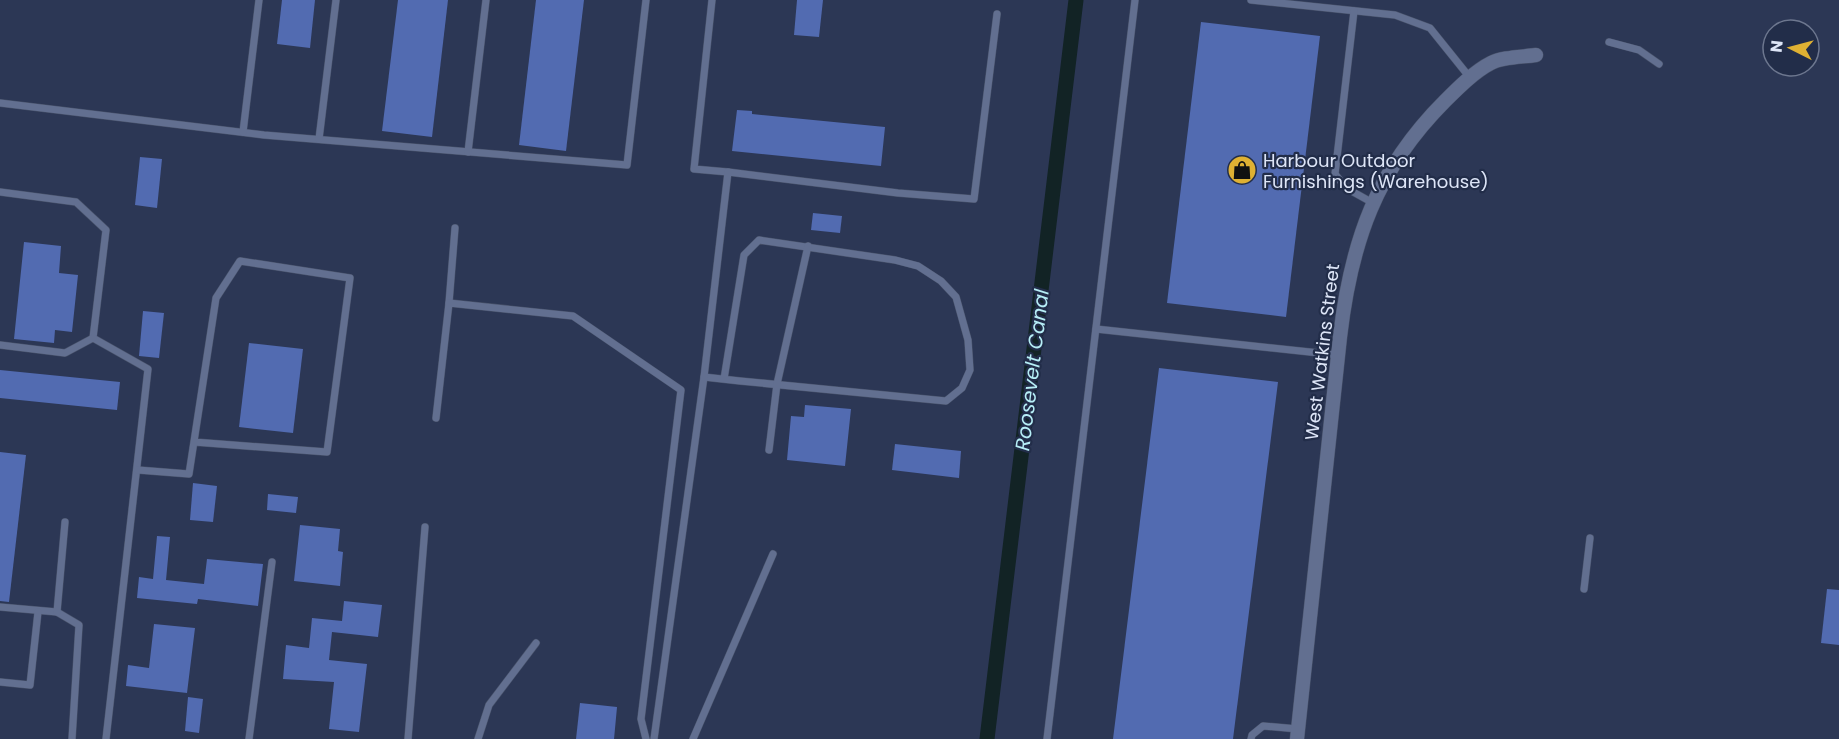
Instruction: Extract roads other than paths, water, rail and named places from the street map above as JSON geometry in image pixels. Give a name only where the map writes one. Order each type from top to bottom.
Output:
[{"type":"street","name":"West Watkins Street","points":[[1297,734],[1346,283],[1357,243],[1373,203],[1403,151],[1425,122],[1492,62],[1536,55]]},
{"type":"lane","points":[[243,132],[259,0]]},
{"type":"lane","points":[[319,140],[336,0]]},
{"type":"lane","points":[[468,152],[486,0]]},
{"type":"lane","points":[[0,103],[319,140],[627,165],[646,0]]},
{"type":"lane","points":[[712,0],[694,169],[898,193],[974,199],[997,14]]},
{"type":"lane","points":[[1047,739],[1135,0]]},
{"type":"lane","points":[[1251,0],[1395,15],[1430,28],[1471,79]]},
{"type":"lane","points":[[1354,11],[1335,174],[1346,188],[1373,203]]},
{"type":"lane","points":[[1609,42],[1639,50],[1659,64]]},
{"type":"lane","points":[[654,739],[704,377],[728,172]]},
{"type":"lane","points":[[0,192],[76,202],[106,230],[93,338]]},
{"type":"lane","points":[[436,418],[455,228]]},
{"type":"lane","points":[[704,377],[724,379],[777,384],[946,401],[962,388],[970,370],[968,340],[956,297],[931,272],[895,260],[759,240],[744,255],[724,379]]},
{"type":"lane","points":[[769,450],[777,384],[808,246]]},
{"type":"lane","points":[[138,470],[189,474],[216,298],[240,261],[350,278],[327,452],[194,442]]},
{"type":"lane","points":[[448,303],[573,316],[681,390],[641,719],[646,739]]},
{"type":"lane","points":[[1096,329],[1338,355]]},
{"type":"lane","points":[[0,345],[65,353],[93,338]]},
{"type":"lane","points":[[93,338],[148,369],[106,739]]},
{"type":"lane","points":[[57,612],[65,522]]},
{"type":"lane","points":[[408,739],[425,527]]},
{"type":"lane","points":[[1584,589],[1590,538]]},
{"type":"lane","points":[[693,739],[773,554]]},
{"type":"lane","points":[[249,739],[272,562]]},
{"type":"lane","points":[[0,607],[57,612],[79,625],[72,739]]},
{"type":"lane","points":[[0,682],[30,685],[38,612]]},
{"type":"lane","points":[[478,739],[489,705],[536,643]]},
{"type":"lane","points":[[1251,739],[1252,735],[1263,726],[1297,734]]},
{"type":"waterway","name":"Roosevelt Canal","points":[[987,739],[1076,0]]},
{"type":"place","name":"Harbour Outdoor Furnishings (Warehouse)","points":[[1242,170]]}]
